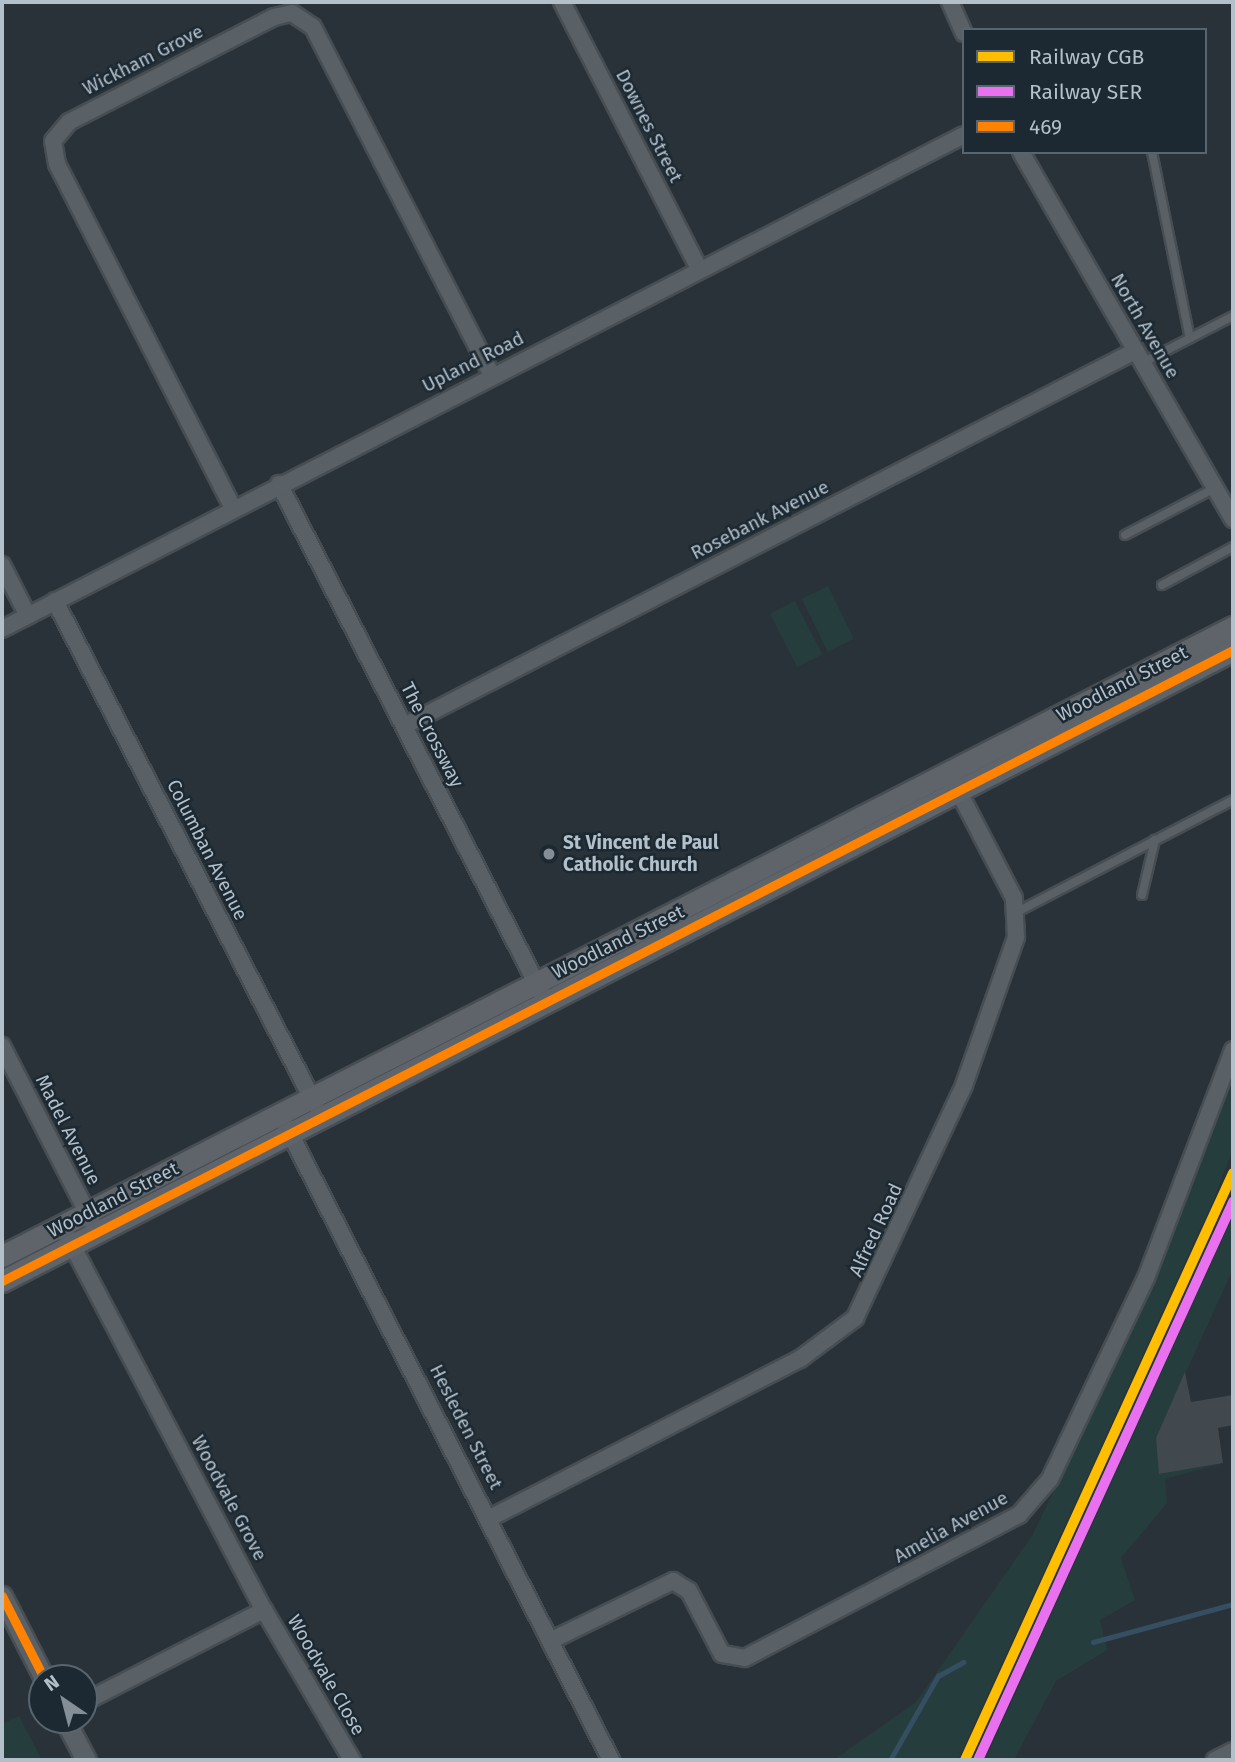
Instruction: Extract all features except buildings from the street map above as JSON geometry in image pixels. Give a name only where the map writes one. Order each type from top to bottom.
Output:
[{"type":"main road","name":"Woodland Street","points":[[2,1281],[547,1005],[1233,627]]},
{"type":"main road","name":"Woodland Street","points":[[2,1256],[536,982],[1233,650]]},
{"type":"street","name":"Downes Street","points":[[562,2],[699,269]]},
{"type":"street","points":[[950,2],[962,29]]},
{"type":"street","name":"Wickham Grove","points":[[233,508],[52,151],[55,134],[69,122],[262,23],[292,13],[313,27],[492,376]]},
{"type":"street","name":"Upland Road","points":[[2,629],[279,484],[962,136]]},
{"type":"street","name":"North Avenue","points":[[1022,154],[1233,519]]},
{"type":"street","name":"Rosebank Avenue","points":[[404,726],[1138,357]]},
{"type":"street","name":"The Crossway","points":[[279,484],[547,1005]]},
{"type":"street","points":[[2,565],[28,616]]},
{"type":"street","name":"Columban Avenue","points":[[55,601],[322,1119]]},
{"type":"street","points":[[954,782],[1017,912]]},
{"type":"street","name":"Alfred Road","points":[[490,1518],[847,1329],[894,1243],[964,1085],[1016,937],[1017,912]]},
{"type":"street","name":"Madel Avenue","points":[[2,1046],[97,1232]]},
{"type":"street","name":"Amelia Avenue","points":[[552,1640],[673,1581],[689,1591],[722,1654],[745,1658],[1019,1516],[1050,1479],[1146,1278],[1233,1050]]},
{"type":"street","name":"Hesleden Street","points":[[280,1114],[490,1518],[611,1760]]},
{"type":"street","name":"Woodvale Grove","points":[[62,1226],[264,1610]]},
{"type":"street","points":[[2,1596],[37,1664]]},
{"type":"street","points":[[98,1695],[264,1610]]},
{"type":"street","name":"Woodvale Close","points":[[264,1610],[352,1760]]},
{"type":"street","points":[[72,1734],[86,1760]]},
{"type":"street","points":[[1215,1760],[1233,1751]]},
{"type":"lane","points":[[1152,154],[1191,338]]},
{"type":"lane","points":[[1138,357],[1191,338],[1233,316]]},
{"type":"lane","points":[[1125,535],[1215,488]]},
{"type":"lane","points":[[1162,585],[1233,547]]},
{"type":"lane","points":[[1017,912],[1233,800]]},
{"type":"lane","points":[[1142,895],[1155,841]]},
{"type":"green space","points":[[828,586],[854,639],[828,652],[802,599]]},
{"type":"green space","points":[[795,601],[822,654],[797,667],[770,614]]},
{"type":"green space","points":[[1233,1069],[1233,1149],[1214,1199],[958,1760],[834,1760],[916,1702],[1032,1536],[1159,1273]]},
{"type":"green space","points":[[1233,1216],[1233,1269],[1156,1438],[1160,1474],[1223,1463],[1165,1479],[1167,1503],[1121,1558],[1135,1600],[1100,1620],[1107,1650],[1056,1681],[1014,1760],[985,1760]]},
{"type":"green space","points":[[19,1716],[42,1760],[2,1760],[2,1724]]},
{"type":"waterway","points":[[1093,1642],[1233,1604]]},
{"type":"waterway","points":[[890,1760],[938,1676],[963,1662]]},
{"type":"rail line","name":"CGB","points":[[965,1760],[1233,1173]]},
{"type":"rail line","name":"SER","points":[[978,1760],[1233,1202]]},
{"type":"transit line","name":"469","points":[[2,1281],[1233,650]]},
{"type":"transit line","name":"469","points":[[2,1596],[37,1664]]},
{"type":"place","name":"St Vincent de Paul Catholic Church","points":[[549,854]]}]
